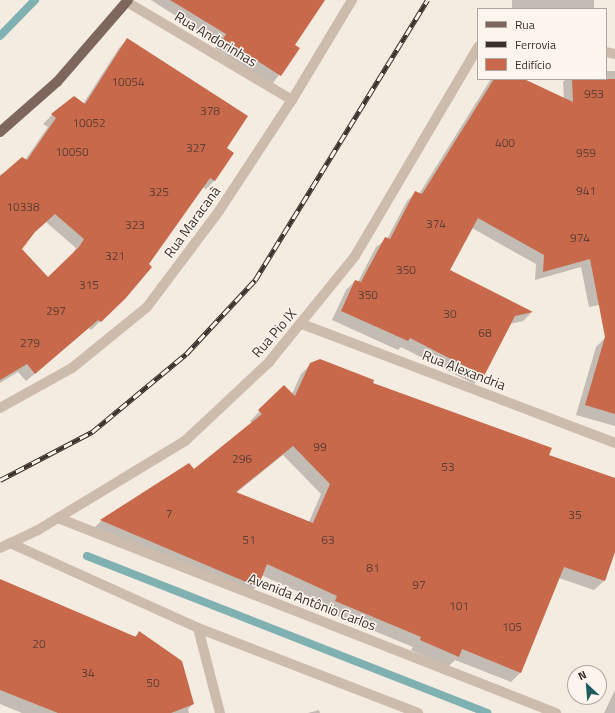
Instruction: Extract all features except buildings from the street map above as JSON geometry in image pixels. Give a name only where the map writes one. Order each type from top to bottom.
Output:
[{"type":"main road","points":[[0,132],[57,82],[127,1]]},
{"type":"street","name":"Rua Maracanã","points":[[0,408],[72,368],[147,307],[219,211],[292,100],[352,0]]},
{"type":"street","name":"Rua Andorinhas","points":[[127,1],[292,100]]},
{"type":"street","name":"Rua Pio IX","points":[[0,548],[58,518],[185,441],[269,362],[302,324],[355,256],[477,50]]},
{"type":"street","name":"Rua Alexandria","points":[[302,324],[615,442]]},
{"type":"street","name":"Avenida Antônio Carlos","points":[[58,518],[556,713]]},
{"type":"street","points":[[10,543],[198,628],[418,713]]},
{"type":"street","points":[[198,628],[220,713]]},
{"type":"waterway","points":[[0,36],[35,0]]},
{"type":"waterway","points":[[87,556],[487,713]]},
{"type":"railway","points":[[0,480],[92,432],[186,354],[255,280],[427,0]]}]
